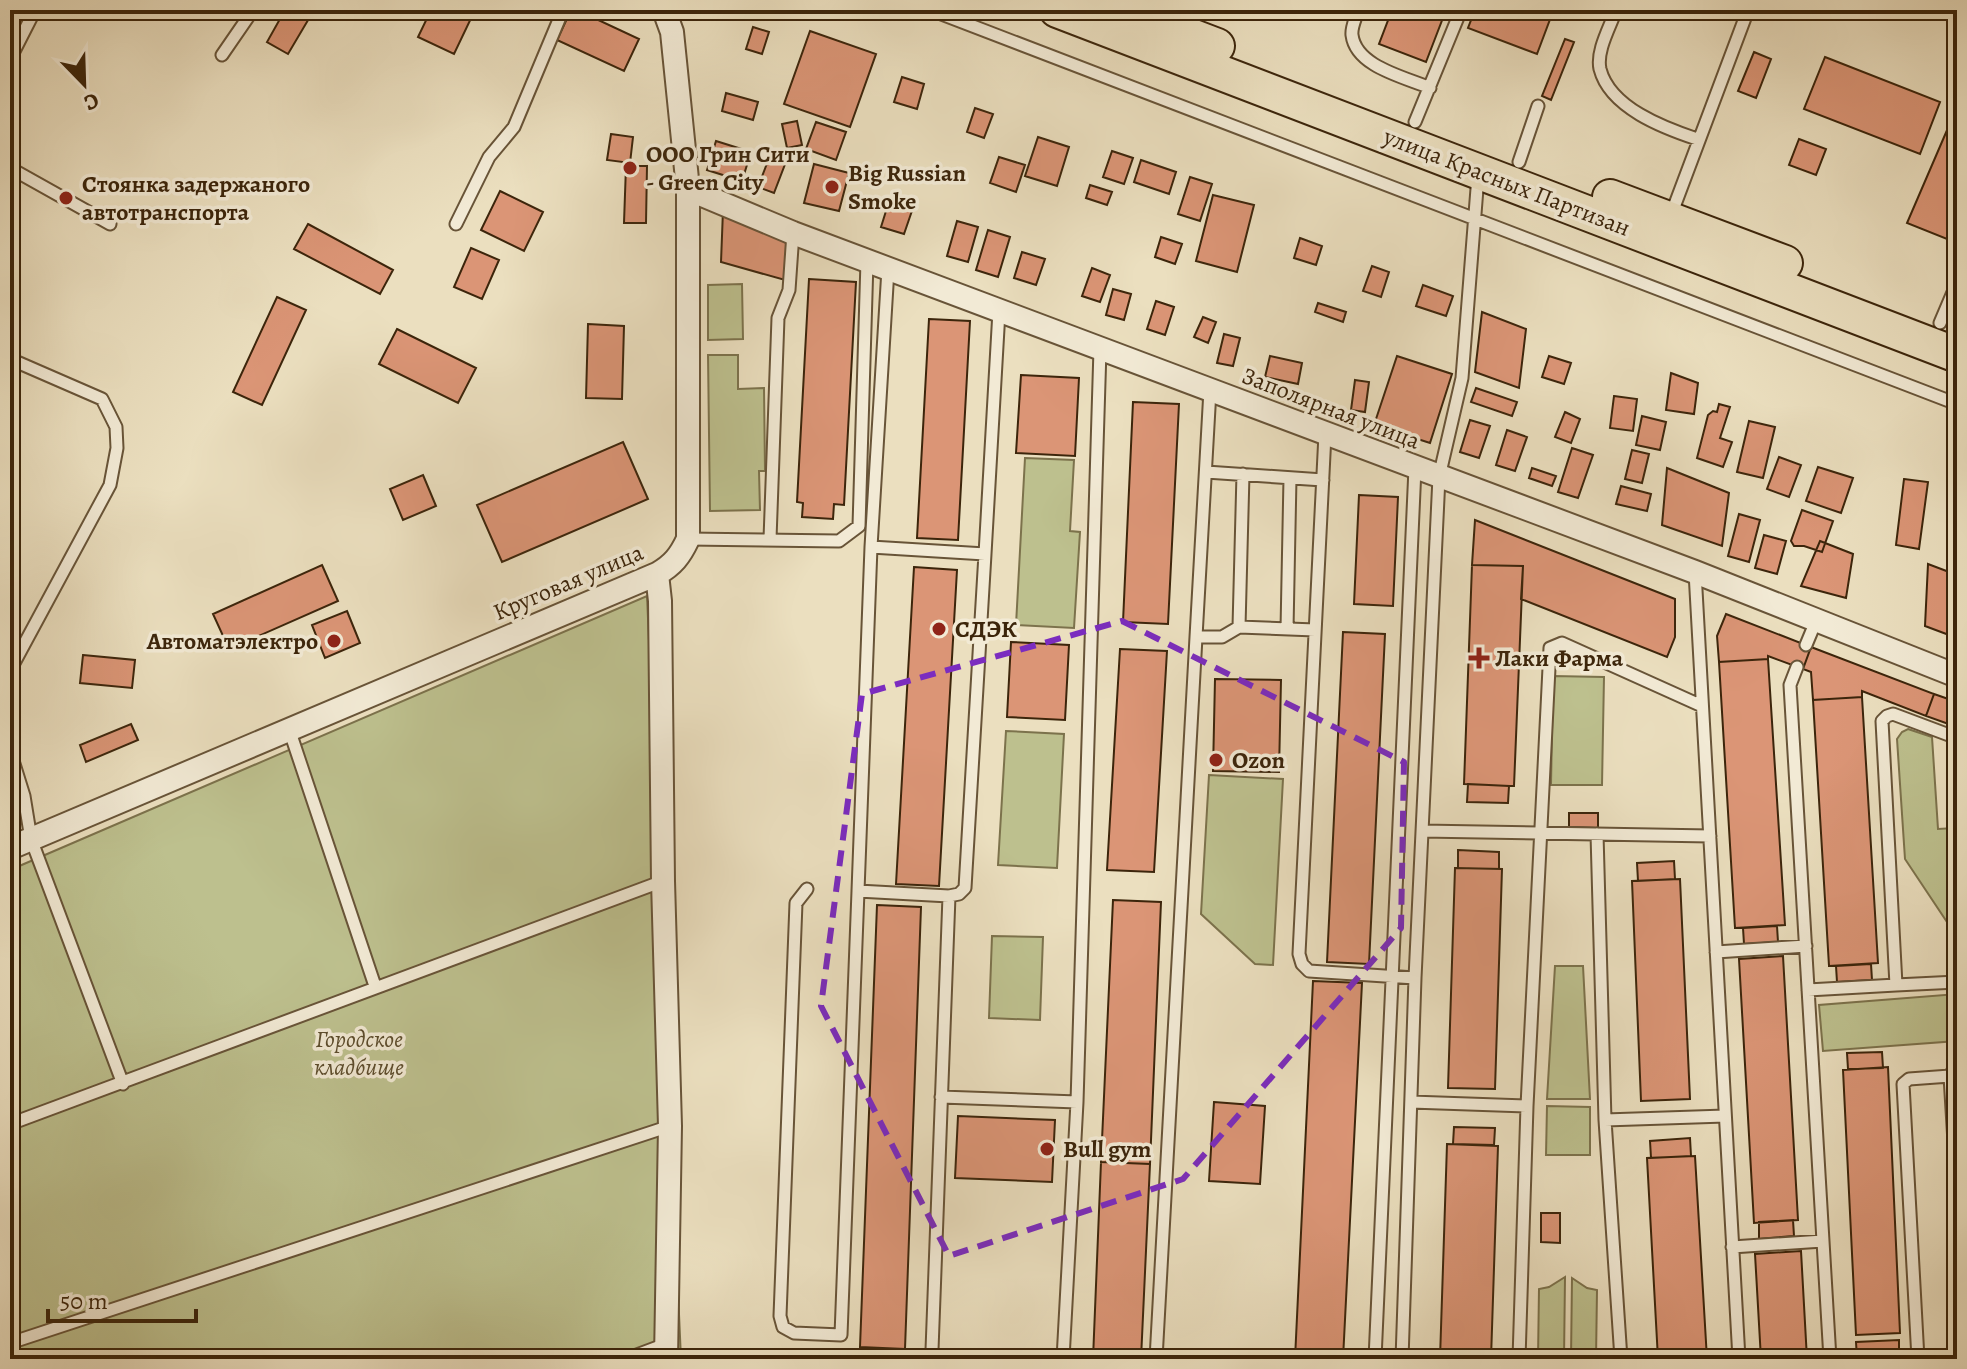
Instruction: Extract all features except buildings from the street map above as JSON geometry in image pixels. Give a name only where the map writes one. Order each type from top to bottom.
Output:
[{"type":"main road","name":"улица Красных Партизан","points":[[1057,10],[1957,355]]},
{"type":"main road","name":"улица Красных Партизан","points":[[1142,13],[1415,122],[1949,326]]},
{"type":"street","points":[[664,10],[672,32],[688,189],[688,539]]},
{"type":"street","name":"Заполярная улица","points":[[688,189],[793,233],[1695,572],[1957,676]]},
{"type":"street","name":"Круговая улица","points":[[20,844],[657,574],[681,554],[688,539]]},
{"type":"street","points":[[657,574],[670,1126],[666,1352]]},
{"type":"lane","points":[[10,59],[35,10]]},
{"type":"lane","points":[[222,55],[253,10]]},
{"type":"lane","points":[[456,224],[489,157],[514,127],[563,10]]},
{"type":"lane","points":[[931,10],[1957,404]]},
{"type":"lane","points":[[1358,10],[1351,32],[1356,48],[1368,61],[1430,88]]},
{"type":"lane","points":[[1415,122],[1461,10]]},
{"type":"lane","points":[[1616,10],[1603,45],[1600,68],[1615,96],[1657,126],[1697,139]]},
{"type":"lane","points":[[1669,219],[1748,10]]},
{"type":"lane","points":[[1519,162],[1538,106]]},
{"type":"lane","points":[[10,168],[110,224]]},
{"type":"lane","points":[[1402,1359],[1415,978],[1439,477],[1462,378],[1479,172]]},
{"type":"lane","points":[[770,539],[778,318],[789,290],[793,233]]},
{"type":"lane","points":[[688,539],[839,541],[859,526],[878,265]]},
{"type":"lane","points":[[807,889],[796,903],[780,1316],[783,1327],[794,1333],[841,1335],[871,547],[878,265]]},
{"type":"lane","points":[[1949,326],[1957,283]]},
{"type":"lane","points":[[858,891],[949,896],[959,894],[967,880],[999,311]]},
{"type":"lane","points":[[1063,1359],[1077,1102],[1100,349]]},
{"type":"lane","points":[[10,359],[102,399],[116,427],[117,448],[110,485],[13,665],[10,678]]},
{"type":"lane","points":[[1156,1359],[1210,390]]},
{"type":"lane","points":[[1325,434],[1299,954],[1302,964],[1309,971],[1415,978]]},
{"type":"lane","points":[[1375,1359],[1415,468]]},
{"type":"lane","points":[[1206,472],[1323,480]]},
{"type":"lane","points":[[1239,627],[1243,474]]},
{"type":"lane","points":[[1287,629],[1290,478]]},
{"type":"lane","points":[[871,547],[985,554]]},
{"type":"lane","points":[[1695,572],[1739,1359]]},
{"type":"lane","points":[[1806,645],[1816,621]]},
{"type":"lane","points":[[1196,637],[1222,637],[1239,627],[1315,630]]},
{"type":"lane","points":[[1519,1359],[1527,1106],[1550,648],[1562,643],[1702,706]]},
{"type":"lane","points":[[1797,667],[1790,685],[1830,1359]]},
{"type":"lane","points":[[1896,985],[1882,721],[1893,714],[1957,738]]},
{"type":"lane","points":[[289,728],[375,986]]},
{"type":"lane","points":[[10,751],[24,796],[20,844],[123,1084]]},
{"type":"lane","points":[[1422,831],[1710,836]]},
{"type":"lane","points":[[1597,834],[1605,1120],[1621,1359]]},
{"type":"lane","points":[[10,1124],[663,881]]},
{"type":"lane","points":[[932,1350],[949,896]]},
{"type":"lane","points":[[1716,952],[1806,946]]},
{"type":"lane","points":[[1808,990],[1957,982]]},
{"type":"lane","points":[[1957,1063],[1950,1076],[1957,1192]]},
{"type":"lane","points":[[1918,1359],[1903,1084],[1909,1079],[1950,1076]]},
{"type":"lane","points":[[941,1097],[1077,1102]]},
{"type":"lane","points":[[1411,1102],[1527,1106]]},
{"type":"lane","points":[[1605,1120],[1725,1116]]},
{"type":"lane","points":[[10,1343],[670,1126]]},
{"type":"lane","points":[[1732,1247],[1823,1241]]},
{"type":"lane","points":[[626,1359],[666,1352]]},
{"type":"highlighted area","points":[[1122,621],[1404,762],[1401,928],[1183,1179],[949,1256],[821,1006],[862,694]]},
{"type":"green space","points":[[742,284],[743,339],[708,340],[708,285]]},
{"type":"green space","points":[[708,355],[738,355],[738,389],[764,388],[765,471],[759,471],[760,510],[710,511]]},
{"type":"green space","points":[[1025,458],[1074,460],[1070,531],[1080,532],[1074,628],[1016,625]]},
{"type":"green space","name":"Городское кладбище","points":[[647,596],[681,1359],[10,1359],[10,870]]},
{"type":"green space","points":[[1553,676],[1604,677],[1602,785],[1551,785]]},
{"type":"green space","points":[[1908,729],[1932,737],[1938,829],[1954,828],[1957,937],[1905,859],[1897,739]]},
{"type":"green space","points":[[1006,731],[1064,734],[1057,868],[998,865]]},
{"type":"green space","points":[[1209,775],[1283,779],[1273,965],[1255,964],[1201,914]]},
{"type":"green space","points":[[992,936],[1043,937],[1040,1020],[989,1018]]},
{"type":"green space","points":[[1555,966],[1583,966],[1590,1099],[1547,1099]]},
{"type":"green space","points":[[1957,994],[1957,1041],[1823,1051],[1819,1005]]},
{"type":"green space","points":[[1547,1106],[1590,1107],[1590,1155],[1546,1155]]},
{"type":"green space","points":[[1565,1277],[1564,1359],[1538,1359],[1539,1289]]},
{"type":"green space","points":[[1572,1278],[1587,1288],[1597,1290],[1596,1359],[1571,1359]]},
{"type":"place","name":"ООО Грин Сити - Green City","points":[[630,168]]},
{"type":"place","name":"Big Russian Smoke","points":[[832,187]]},
{"type":"place","name":"Стоянка задержаного автотранспорта","points":[[66,198]]},
{"type":"place","name":"СДЭК","points":[[939,629]]},
{"type":"place","name":"Автоматэлектро","points":[[334,641]]},
{"type":"place","name":"Лаки Фарма","points":[[1479,658]]},
{"type":"place","name":"Ozon","points":[[1216,760]]},
{"type":"place","name":"Bull gym","points":[[1047,1149]]}]
